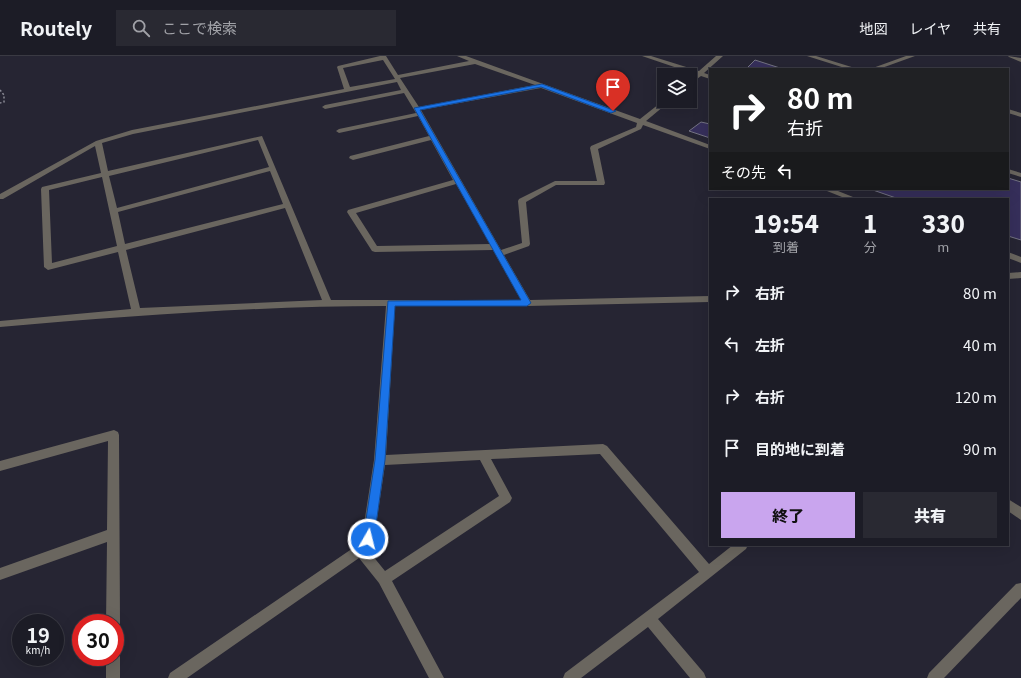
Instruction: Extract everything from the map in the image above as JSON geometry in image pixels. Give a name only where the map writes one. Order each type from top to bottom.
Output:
[{"type":"street","points":[[460,56],[709,147]]},
{"type":"street","points":[[645,56],[709,77]]},
{"type":"street","points":[[697,76],[720,56]]},
{"type":"street","points":[[810,56],[852,68]]},
{"type":"street","points":[[892,56],[900,60]]},
{"type":"street","points":[[876,68],[912,56]]},
{"type":"street","points":[[1011,56],[1021,60]]},
{"type":"street","points":[[348,90],[340,67],[384,57],[418,111],[527,303]]},
{"type":"street","points":[[0,197],[98,142],[132,132],[348,90],[475,62]]},
{"type":"street","points":[[339,131],[418,111],[542,85]]},
{"type":"street","points":[[325,107],[405,91]]},
{"type":"street","points":[[458,181],[351,212],[374,249],[497,250],[526,244],[522,201],[555,183],[601,183],[594,148],[639,128],[642,122],[659,108]]},
{"type":"street","points":[[1009,111],[1021,115]]},
{"type":"street","points":[[288,205],[48,267],[45,189],[260,137],[273,168],[328,303]]},
{"type":"street","points":[[353,158],[433,138]]},
{"type":"street","points":[[98,142],[136,312]]},
{"type":"street","points":[[114,211],[273,168]]},
{"type":"street","points":[[1009,171],[1021,175]]},
{"type":"street","points":[[829,190],[851,198]]},
{"type":"street","points":[[1009,255],[1021,260]]},
{"type":"street","points":[[1009,276],[1021,274]]},
{"type":"street","points":[[0,324],[136,312],[328,303],[527,303],[709,299]]},
{"type":"street","points":[[175,678],[360,550],[368,539],[380,460],[391,304]]},
{"type":"street","points":[[0,466],[114,435],[113,614]]},
{"type":"street","points":[[380,460],[603,449],[708,573]]},
{"type":"street","points":[[384,579],[506,498],[483,455]]},
{"type":"street","points":[[1009,505],[1021,514]]},
{"type":"street","points":[[0,574],[113,534]]},
{"type":"street","points":[[570,678],[708,573],[741,546]]},
{"type":"street","points":[[360,550],[384,579],[437,678]]},
{"type":"street","points":[[934,678],[1021,590]]},
{"type":"street","points":[[649,618],[699,678]]},
{"type":"street","points":[[113,666],[113,678]]},
{"type":"path","points":[[0,90],[4,95],[4,102],[0,103]]},
{"type":"building","points":[[755,60],[780,68],[747,68]]},
{"type":"building","points":[[701,122],[709,124],[709,138],[689,131]]},
{"type":"building","points":[[1009,178],[1021,182],[1021,240],[1009,236],[1009,198],[896,198],[873,190],[1009,190]]},
{"type":"route","points":[[368,539],[380,460],[391,304],[527,303],[417,108],[542,85],[613,111]]}]
